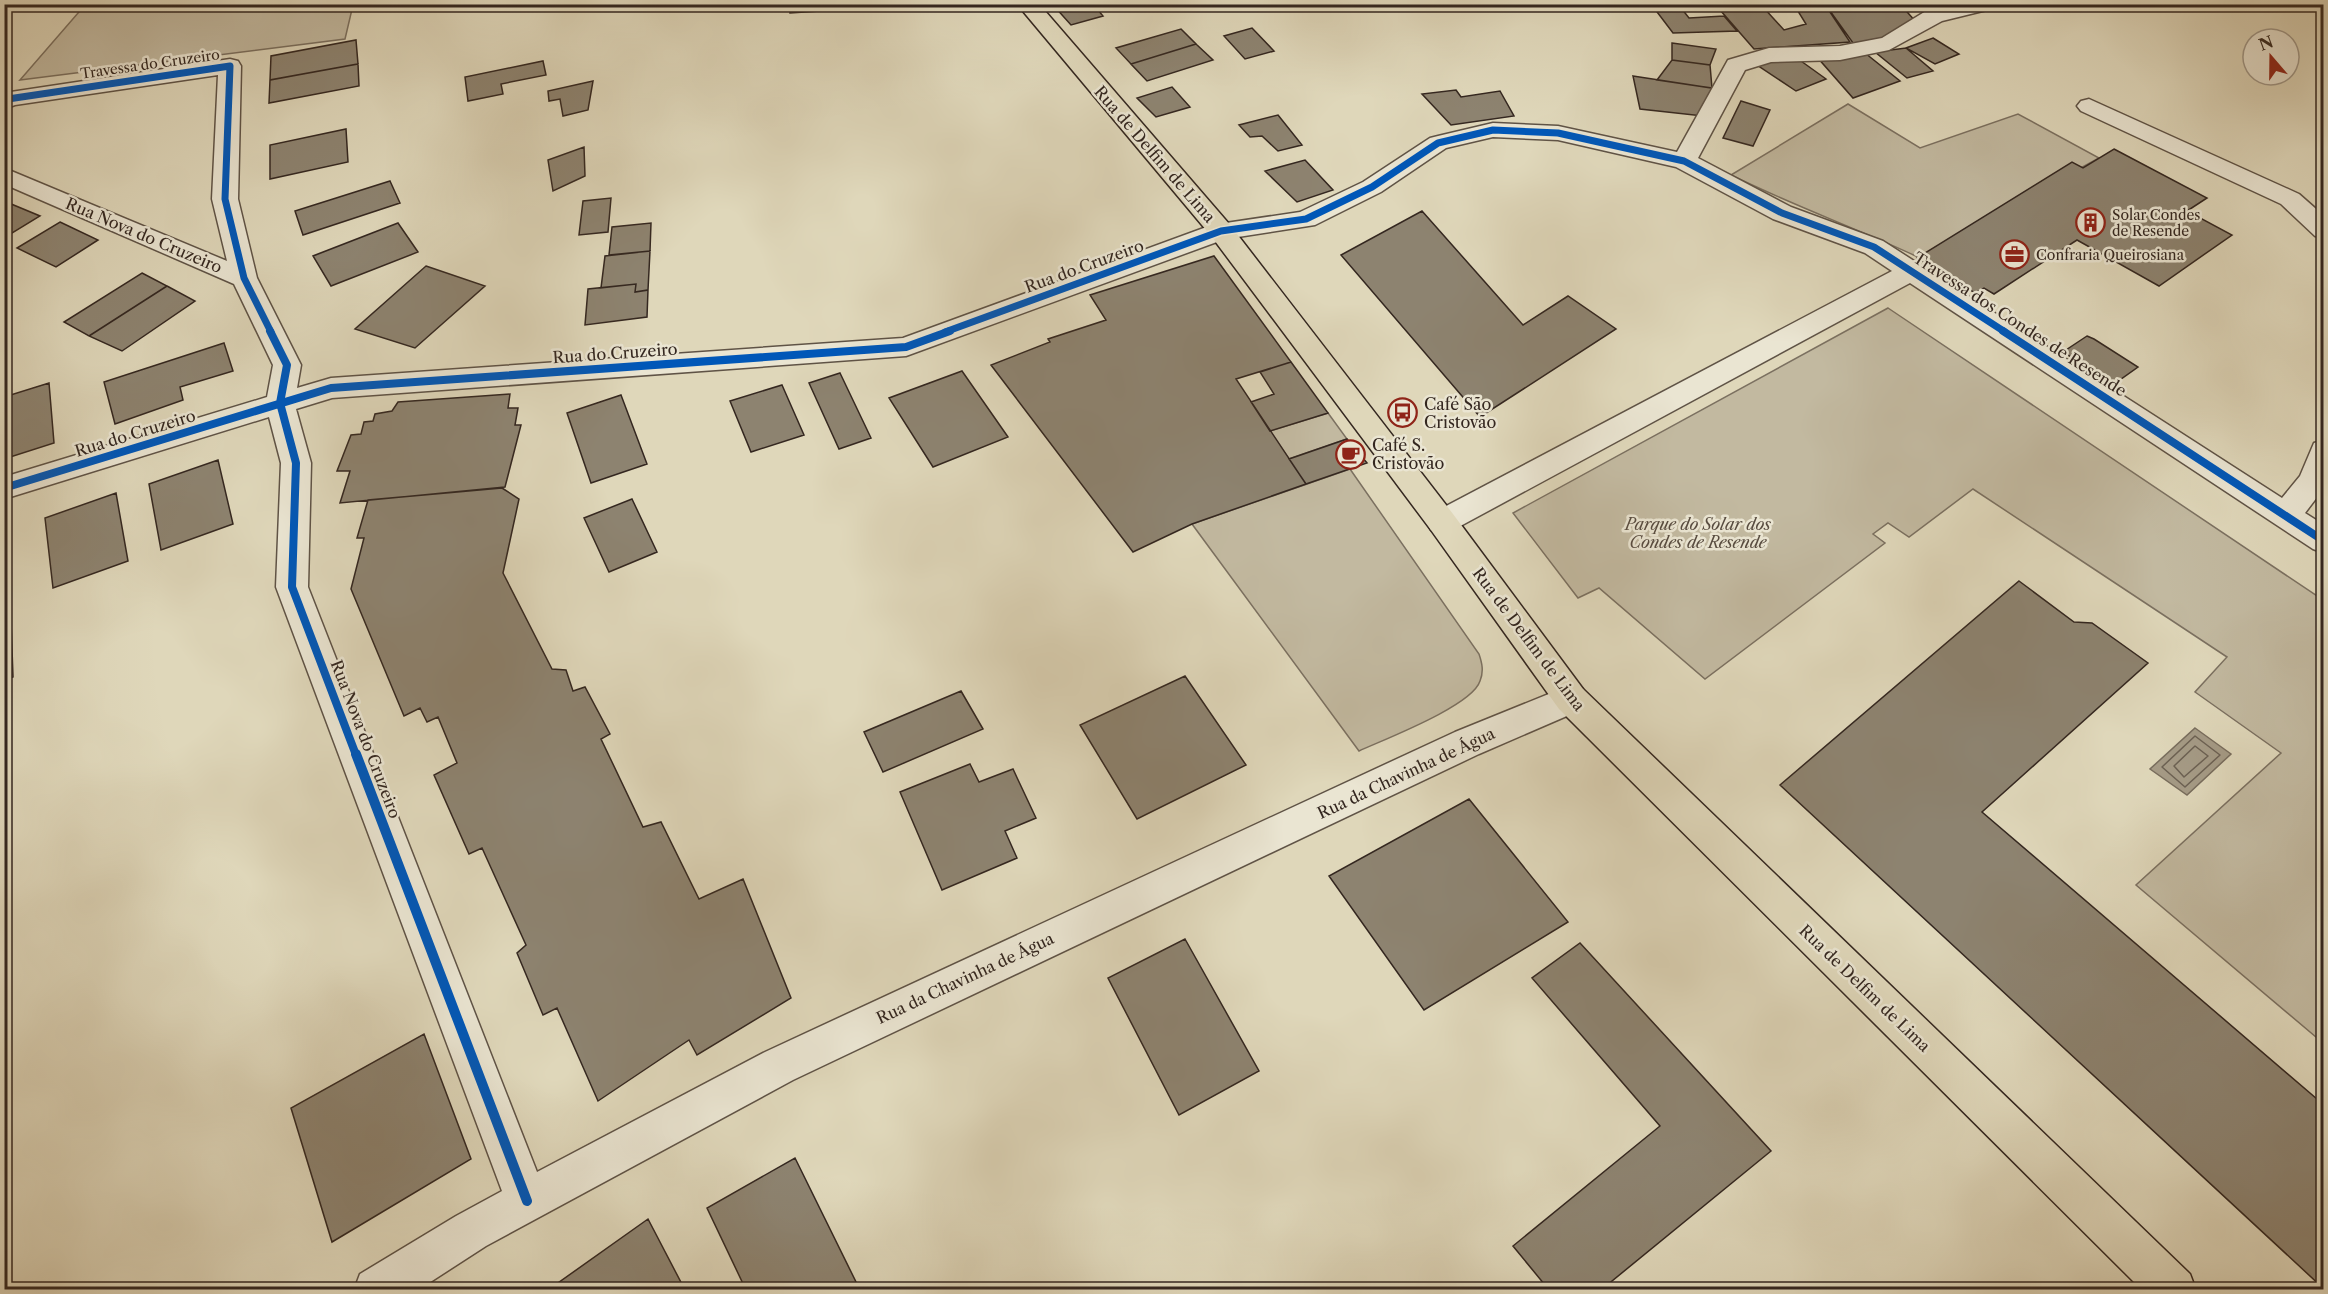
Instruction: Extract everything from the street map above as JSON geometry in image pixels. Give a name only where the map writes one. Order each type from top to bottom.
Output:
[{"type":"main road","name":"Rua de Delfim de Lima","points":[[1027,4],[1221,231],[1442,522],[1571,699],[2174,1290]]},
{"type":"street","points":[[1912,4],[1934,16]]},
{"type":"street","points":[[1684,160],[1736,65],[1769,55],[1840,52],[1889,44],[1934,16],[1983,4]]},
{"type":"street","name":"Travessa do Cruzeiro","points":[[4,102],[230,66],[225,199],[244,278]]},
{"type":"street","points":[[2089,106],[2290,199],[2324,230]]},
{"type":"street","name":"Travessa dos Condes de Resende","points":[[1221,231],[1306,219],[1372,187],[1438,143],[1493,130],[1558,133],[1684,160],[1782,213],[1874,247],[2324,541]]},
{"type":"street","name":"Rua Nova do Cruzeiro","points":[[4,175],[244,278],[287,365],[280,404],[296,463],[291,587],[527,1201]]},
{"type":"street","name":"Rua do Cruzeiro","points":[[4,488],[331,388],[906,347],[1221,231]]},
{"type":"street","points":[[1442,522],[1912,271]]},
{"type":"street","points":[[2286,516],[2313,480],[2324,451]]},
{"type":"street","name":"Rua da Chavinha de Água","points":[[376,1290],[450,1243],[779,1066],[1467,743],[1571,699]]},
{"type":"green space","points":[[85,5],[353,5],[345,39],[20,80]]},
{"type":"green space","points":[[1848,104],[1920,148],[2018,114],[2099,158],[1918,257],[1731,175]]},
{"type":"green space","name":"Parque do Solar dos Condes de Resende","points":[[1888,308],[2323,600],[2323,1043],[2136,885],[2281,753],[2195,692],[2227,657],[1973,489],[1909,537],[1888,523],[1873,534],[1885,543],[1705,679],[1599,588],[1578,598],[1513,513]]},
{"type":"green space","points":[[1328,413],[1347,439],[1289,459],[1270,431]]},
{"type":"green space","points":[[1350,469],[1479,654],[1482,664],[1480,681],[1474,691],[1461,701],[1426,721],[1359,751],[1192,524]]},
{"type":"water","points":[[2195,728],[2231,754],[2187,795],[2150,769]]},
{"type":"building","points":[[790,4],[820,4],[820,11],[790,13]]},
{"type":"building","points":[[1093,4],[1103,16],[1071,25],[1054,6]]},
{"type":"building","points":[[1651,4],[1678,4],[1689,18],[1724,16],[1737,31],[1673,33]]},
{"type":"building","points":[[1825,4],[1900,4],[1917,23],[1886,40],[1853,43]]},
{"type":"building","points":[[1826,6],[1850,42],[1754,49],[1721,11],[1763,7],[1784,30],[1806,24],[1796,8]]},
{"type":"building","points":[[1252,28],[1274,51],[1245,59],[1224,36]]},
{"type":"building","points":[[1181,29],[1196,44],[1131,64],[1116,48]]},
{"type":"building","points":[[1933,38],[1959,54],[1935,64],[1906,48]]},
{"type":"building","points":[[356,40],[358,64],[270,80],[271,56]]},
{"type":"building","points":[[1672,43],[1716,49],[1710,65],[1672,60]]},
{"type":"building","points":[[1196,44],[1213,60],[1147,81],[1131,64]]},
{"type":"building","points":[[1906,48],[1933,71],[1907,78],[1875,52]]},
{"type":"building","points":[[1865,53],[1900,81],[1853,98],[1817,57]]},
{"type":"building","points":[[1794,56],[1826,79],[1796,91],[1757,65]]},
{"type":"building","points":[[1672,60],[1710,65],[1712,88],[1657,80]]},
{"type":"building","points":[[543,61],[546,75],[501,84],[503,94],[468,101],[465,77]]},
{"type":"building","points":[[358,64],[359,86],[269,103],[270,80]]},
{"type":"building","points":[[1633,76],[1712,88],[1703,116],[1640,109]]},
{"type":"building","points":[[593,81],[588,110],[563,116],[560,99],[549,101],[548,91]]},
{"type":"building","points":[[1172,87],[1190,107],[1156,117],[1137,98]]},
{"type":"building","points":[[1456,90],[1461,97],[1500,91],[1514,116],[1451,125],[1422,94]]},
{"type":"building","points":[[1741,101],[1770,110],[1753,146],[1723,138]]},
{"type":"building","points":[[1278,115],[1302,145],[1278,151],[1262,136],[1250,137],[1239,125]]},
{"type":"building","points":[[346,129],[348,162],[270,179],[270,145]]},
{"type":"building","points":[[584,147],[585,176],[553,191],[548,160]]},
{"type":"building","name":"Solar Condes de Resende","points":[[2114,149],[2207,198],[2187,211],[2232,235],[2159,286],[2077,240],[1994,294],[1984,288],[1975,293],[1917,258],[2072,162],[2083,168]]},
{"type":"building","points":[[1305,160],[1333,190],[1297,202],[1265,171]]},
{"type":"building","points":[[390,181],[400,203],[303,235],[295,211]]},
{"type":"building","points":[[611,198],[608,232],[579,235],[583,201]]},
{"type":"building","points":[[4,201],[40,216],[4,238]]},
{"type":"building","points":[[1422,211],[1523,325],[1568,296],[1616,329],[1480,417],[1341,255]]},
{"type":"building","points":[[60,222],[98,240],[56,267],[17,248]]},
{"type":"building","points":[[398,223],[418,252],[331,286],[313,256]]},
{"type":"building","points":[[651,223],[650,251],[609,255],[612,227]]},
{"type":"building","points":[[650,251],[648,290],[635,292],[636,284],[601,288],[605,256]]},
{"type":"building","points":[[1214,256],[1291,362],[1236,379],[1306,484],[1192,524],[1133,552],[991,365],[1050,342],[1048,339],[1106,320],[1090,295]]},
{"type":"building","points":[[426,266],[485,286],[415,348],[355,329]]},
{"type":"building","points":[[142,273],[167,286],[89,336],[64,322]]},
{"type":"building","points":[[636,284],[635,292],[648,290],[647,317],[585,325],[588,289]]},
{"type":"building","points":[[167,286],[195,301],[122,351],[89,336]]},
{"type":"building","points":[[2087,336],[2138,367],[2114,384],[2063,352]]},
{"type":"building","points":[[224,343],[233,371],[180,387],[183,400],[115,424],[104,382]]},
{"type":"building","points":[[1291,362],[1328,413],[1270,431],[1251,402],[1274,394],[1260,372]]},
{"type":"building","points":[[962,371],[1008,437],[933,467],[889,398]]},
{"type":"building","points":[[840,373],[871,438],[839,449],[809,383]]},
{"type":"building","points":[[49,383],[54,443],[4,459],[4,397]]},
{"type":"building","points":[[782,385],[804,435],[751,452],[730,401]]},
{"type":"building","points":[[510,394],[508,408],[518,408],[515,425],[521,425],[505,487],[340,503],[350,471],[337,471],[351,435],[361,434],[364,422],[373,421],[375,414],[392,411],[398,402]]},
{"type":"building","points":[[621,395],[647,464],[591,483],[567,413]]},
{"type":"building","points":[[1347,439],[1367,463],[1306,484],[1289,459]]},
{"type":"building","points":[[218,460],[233,524],[161,550],[149,484]]},
{"type":"building","points":[[502,488],[519,499],[503,573],[552,669],[566,670],[573,691],[585,687],[610,734],[601,739],[643,827],[661,822],[699,899],[743,879],[791,998],[697,1055],[689,1040],[598,1101],[557,1008],[543,1015],[517,953],[526,945],[482,848],[469,854],[434,775],[457,763],[438,717],[427,722],[420,708],[404,716],[351,589],[364,538],[357,538],[368,500]]},
{"type":"building","points":[[116,493],[128,561],[53,588],[45,518]]},
{"type":"building","points":[[632,499],[657,552],[609,572],[584,518]]},
{"type":"building","points":[[2019,581],[2074,622],[2092,623],[2148,663],[1982,812],[2324,1105],[2324,1289],[1780,785]]},
{"type":"building","points":[[11,621],[13,677],[4,680],[4,624]]},
{"type":"building","points":[[1185,676],[1246,765],[1137,819],[1080,725]]},
{"type":"building","points":[[961,691],[983,729],[883,772],[864,732]]},
{"type":"building","points":[[970,764],[979,782],[1013,769],[1036,818],[1005,831],[1017,858],[942,890],[900,792]]},
{"type":"building","points":[[1469,799],[1568,922],[1424,1010],[1329,876]]},
{"type":"building","points":[[1185,939],[1259,1071],[1179,1115],[1108,978]]},
{"type":"building","points":[[1580,943],[1771,1151],[1601,1290],[1549,1290],[1513,1246],[1660,1126],[1532,978]]},
{"type":"building","points":[[424,1034],[471,1159],[332,1242],[291,1108]]},
{"type":"building","points":[[795,1158],[860,1290],[746,1290],[707,1208]]},
{"type":"building","points":[[648,1219],[685,1290],[548,1290]]},
{"type":"cycle path","points":[[4,102],[8,99],[230,66],[225,199],[244,278],[287,365],[280,403],[296,463],[292,587],[527,1201]]},
{"type":"cycle path","points":[[4,488],[331,388],[906,347],[1221,231],[1306,219],[1372,187],[1438,143],[1493,130],[1558,133],[1684,161],[1782,213],[1874,247],[2324,541]]},
{"type":"place","name":"Solar Condes de Resende","points":[[2091,223]]},
{"type":"place","name":"Confraria Queirosiana","points":[[2015,255]]},
{"type":"place","name":"Café São Cristovão","points":[[1403,413]]},
{"type":"place","name":"Café S. Cristovão","points":[[1351,454]]}]
